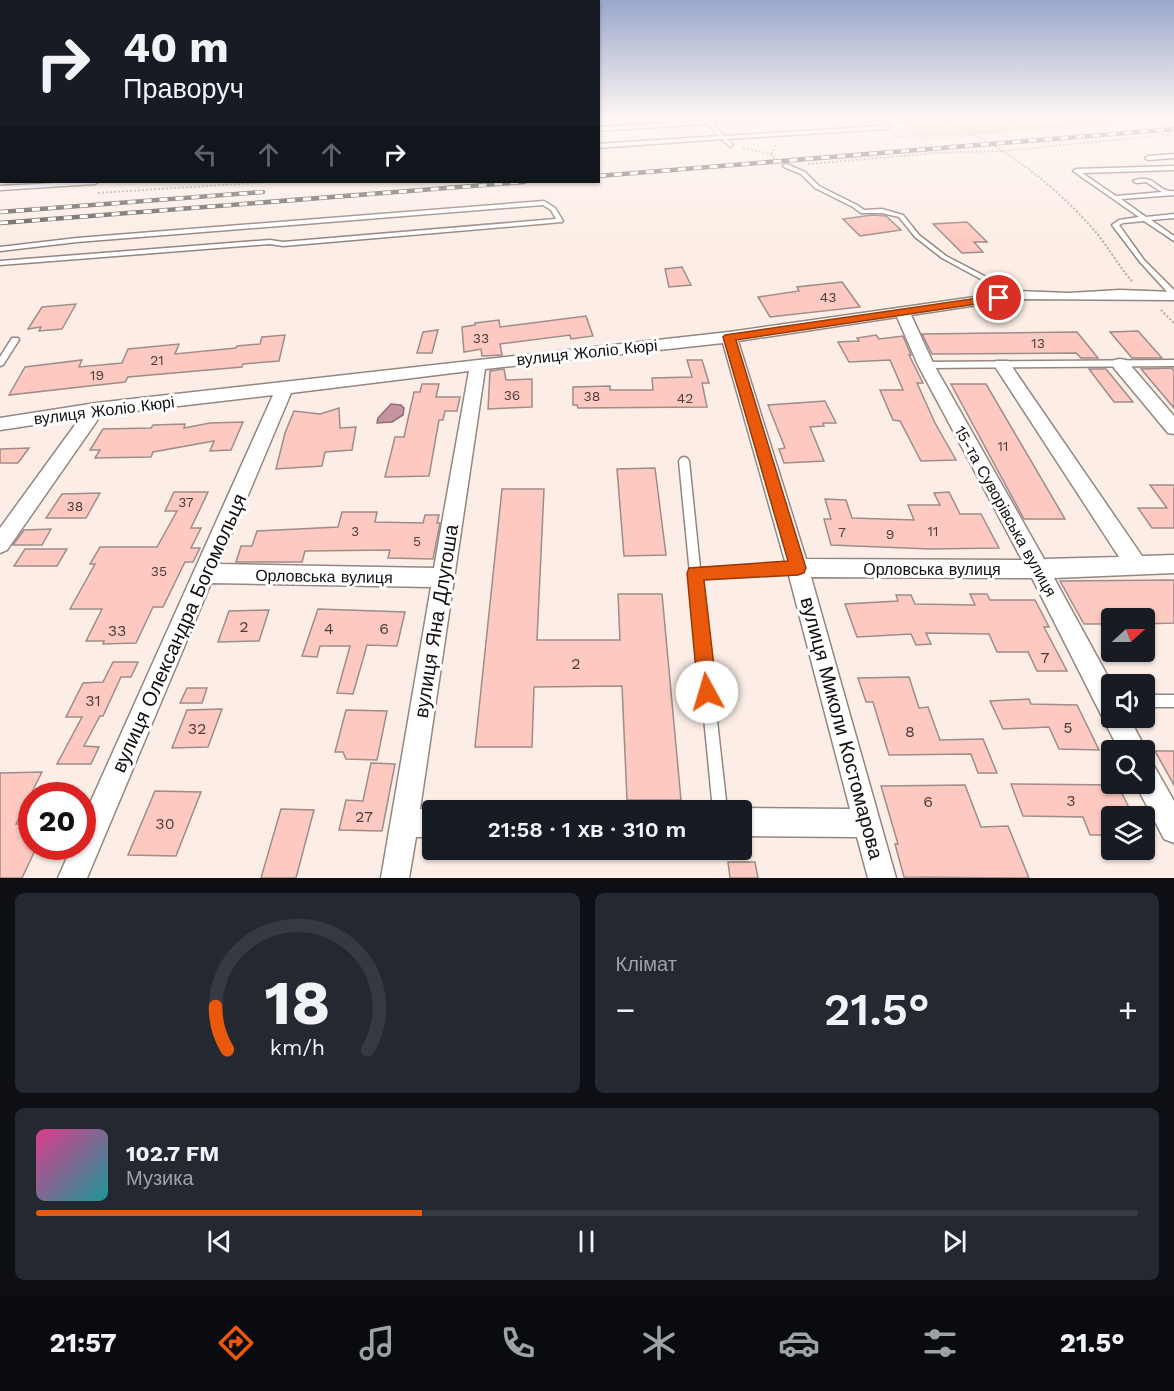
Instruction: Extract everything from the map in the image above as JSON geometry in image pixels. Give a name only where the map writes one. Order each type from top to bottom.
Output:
[{"type":"street","name":"вулиця Жоліо Кюрі","points":[[0,424],[96,409],[729,337],[1017,295],[1069,297],[1174,295]]},
{"type":"street","name":"15-та Суворівська вулиця","points":[[902,312],[926,365],[1101,688]]},
{"type":"street","name":"вулиця Миколи Костомарова","points":[[729,337],[798,568],[882,878]]},
{"type":"street","name":"вулиця Яна Длугоша","points":[[395,878],[478,364]]},
{"type":"street","points":[[1002,364],[1137,566]]},
{"type":"street","points":[[1120,364],[1174,428]]},
{"type":"street","name":"вулиця Олександра Богомольця","points":[[72,878],[285,388]]},
{"type":"street","points":[[0,544],[96,409]]},
{"type":"street","name":"Орловська вулиця","points":[[798,568],[1038,569],[1174,564]]},
{"type":"street","name":"Орловська вулиця","points":[[206,573],[443,578]]},
{"type":"street","points":[[1155,794],[1174,829]]},
{"type":"street","points":[[752,822],[868,824]]},
{"type":"street","points":[[404,824],[422,823]]},
{"type":"lane","points":[[786,166],[803,173],[817,187],[855,206],[862,212],[882,211],[901,216],[917,236],[944,257],[1017,295]]},
{"type":"lane","points":[[1174,168],[1076,171],[1174,239]]},
{"type":"lane","points":[[1136,181],[1147,180],[1171,193]]},
{"type":"lane","points":[[0,188],[79,183]]},
{"type":"lane","points":[[1115,198],[1171,193]]},
{"type":"lane","points":[[0,249],[77,240],[544,203],[552,209],[560,221],[283,244],[270,242],[0,263]]},
{"type":"lane","points":[[1174,216],[1121,221],[1115,225],[1142,261],[1174,295]]},
{"type":"lane","points":[[270,242],[275,224]]},
{"type":"lane","points":[[0,363],[15,340]]},
{"type":"lane","points":[[926,365],[1174,363]]},
{"type":"lane","points":[[684,461],[719,800]]},
{"type":"lane","points":[[695,573],[798,568]]},
{"type":"lane","points":[[1155,701],[1174,701]]},
{"type":"path","points":[[786,166],[867,159]]},
{"type":"path","points":[[1015,159],[1031,169],[1087,222],[1122,271],[1146,294]]},
{"type":"path","points":[[92,194],[253,183]]},
{"type":"shaded area","points":[[391,404],[401,405],[404,408],[403,415],[392,422],[377,423],[378,418]]},
{"type":"building","points":[[872,215],[886,216],[901,230],[860,236],[843,219]]},
{"type":"building","points":[[967,222],[987,242],[974,242],[983,252],[962,253],[933,224]]},
{"type":"building","points":[[682,267],[691,285],[669,287],[665,269]]},
{"type":"building","points":[[842,282],[860,307],[770,317],[758,297],[799,291],[797,287]]},
{"type":"building","points":[[76,304],[62,329],[39,331],[41,327],[28,329],[42,307]]},
{"type":"building","points":[[586,316],[593,336],[571,339],[570,335],[500,344],[502,355],[482,356],[481,349],[464,352],[462,327],[475,325],[475,323],[499,320],[500,327]]},
{"type":"building","points":[[438,330],[432,353],[417,353],[423,332]]},
{"type":"building","points":[[1138,331],[1162,358],[1132,358],[1110,332]]},
{"type":"building","points":[[1077,332],[1098,358],[1081,358],[1076,353],[932,354],[922,334]]},
{"type":"building","points":[[285,335],[279,361],[243,364],[242,367],[128,377],[125,382],[9,395],[25,367],[82,360],[79,367],[122,363],[128,349],[179,344],[175,354],[260,344],[262,337]]},
{"type":"building","points":[[876,335],[879,339],[903,336],[911,355],[909,355],[923,383],[917,383],[935,423],[956,460],[921,461],[900,421],[893,420],[880,390],[903,390],[890,360],[849,362],[838,342],[859,341],[857,338]]},
{"type":"building","points":[[687,360],[702,360],[709,383],[702,383],[707,407],[578,408],[577,405],[573,405],[573,387],[610,386],[610,390],[653,390],[652,378],[692,377]]},
{"type":"building","points":[[1172,368],[1174,371],[1174,408],[1141,369]]},
{"type":"building","points":[[504,369],[506,380],[532,379],[532,407],[488,409],[490,371]]},
{"type":"building","points":[[1089,369],[1106,369],[1133,402],[1114,402]]},
{"type":"building","points":[[422,384],[439,384],[436,397],[460,397],[457,411],[445,411],[443,420],[439,420],[429,476],[385,477],[395,437],[404,437],[414,392],[420,392]]},
{"type":"building","points":[[951,384],[986,384],[1065,519],[1024,519]]},
{"type":"building","points":[[825,401],[836,423],[823,423],[824,426],[810,427],[824,461],[784,463],[779,449],[785,448],[768,405]]},
{"type":"building","points":[[339,408],[340,428],[356,427],[352,450],[325,452],[322,466],[276,469],[285,433],[294,411],[320,414]]},
{"type":"building","points":[[243,422],[231,450],[210,451],[214,441],[153,452],[151,457],[95,458],[100,450],[90,450],[103,429],[151,428],[153,425],[185,424],[184,428],[210,423]]},
{"type":"building","points":[[29,448],[18,463],[0,463],[0,449]]},
{"type":"building","points":[[655,468],[666,555],[624,556],[617,469]]},
{"type":"building","points":[[1150,485],[1174,485],[1174,528],[1152,528],[1138,508],[1167,508]]},
{"type":"building","points":[[502,489],[544,489],[537,640],[620,640],[618,594],[662,594],[681,800],[627,800],[622,686],[534,687],[532,747],[475,747]]},
{"type":"building","points":[[174,492],[208,492],[191,528],[201,528],[191,548],[200,548],[193,562],[185,562],[163,607],[153,607],[136,643],[103,644],[104,641],[86,641],[102,609],[70,609],[95,564],[90,564],[100,547],[157,547],[177,511],[165,511]]},
{"type":"building","points":[[949,492],[960,514],[981,514],[999,548],[930,549],[831,545],[824,519],[831,519],[825,499],[846,500],[852,518],[914,520],[908,505],[940,505],[934,493]]},
{"type":"building","points":[[100,493],[86,518],[46,518],[62,494]]},
{"type":"building","points":[[342,512],[377,512],[375,522],[423,523],[425,515],[439,515],[437,523],[440,523],[433,559],[388,558],[390,550],[305,551],[302,562],[236,562],[241,546],[252,546],[257,531],[338,527]]},
{"type":"building","points":[[51,529],[42,545],[13,545],[24,530]]},
{"type":"building","points":[[25,549],[67,549],[57,566],[14,566]]},
{"type":"building","points":[[1174,580],[1174,623],[1155,624],[1155,608],[1101,608],[1101,624],[1084,624],[1060,581]]},
{"type":"building","points":[[970,594],[987,594],[990,600],[1035,600],[1049,627],[1044,627],[1067,671],[1037,671],[1028,652],[997,652],[989,634],[926,633],[931,644],[916,645],[911,634],[857,637],[845,604],[898,601],[896,595],[911,595],[915,604],[975,605]]},
{"type":"building","points":[[318,609],[405,612],[397,646],[367,645],[353,694],[337,693],[350,646],[320,646],[317,657],[302,656]]},
{"type":"building","points":[[269,610],[259,641],[218,642],[229,611]]},
{"type":"building","points":[[113,662],[138,662],[131,677],[121,677],[103,716],[100,716],[84,746],[99,747],[91,764],[57,764],[82,717],[66,717],[83,683],[103,682]]},
{"type":"building","points":[[909,677],[919,708],[928,707],[940,740],[983,739],[997,773],[978,773],[971,754],[889,755],[873,702],[866,702],[858,678]]},
{"type":"building","points":[[187,688],[207,688],[202,703],[180,703]]},
{"type":"building","points":[[1029,699],[1031,704],[1077,705],[1099,750],[1059,749],[1049,727],[1003,729],[990,701]]},
{"type":"building","points":[[222,709],[208,747],[172,748],[187,710]]},
{"type":"building","points":[[346,710],[387,711],[377,760],[346,759],[343,752],[335,752]]},
{"type":"building","points":[[1155,751],[1174,751],[1174,785]]},
{"type":"building","points":[[371,763],[395,764],[382,831],[339,830],[346,800],[363,801]]},
{"type":"building","points":[[42,772],[37,782],[18,782],[18,820],[16,824],[18,824],[18,860],[30,860],[22,878],[0,878],[0,773]]},
{"type":"building","points":[[1011,784],[1101,785],[1101,794],[1122,794],[1128,806],[1101,806],[1101,835],[1090,835],[1083,817],[1023,816]]},
{"type":"building","points":[[965,785],[981,827],[1008,826],[1029,878],[904,877],[895,844],[898,844],[881,786]]},
{"type":"building","points":[[155,791],[201,792],[176,856],[128,855]]},
{"type":"building","points":[[281,809],[314,810],[296,878],[261,878]]},
{"type":"building","points":[[728,862],[755,862],[758,878],[730,878]]},
{"type":"railway","points":[[600,176],[807,159]]},
{"type":"railway","points":[[0,223],[511,183]]},
{"type":"railway","points":[[0,212],[263,192]]},
{"type":"route","points":[[707,692],[695,573],[798,568],[729,337],[999,298]]}]
